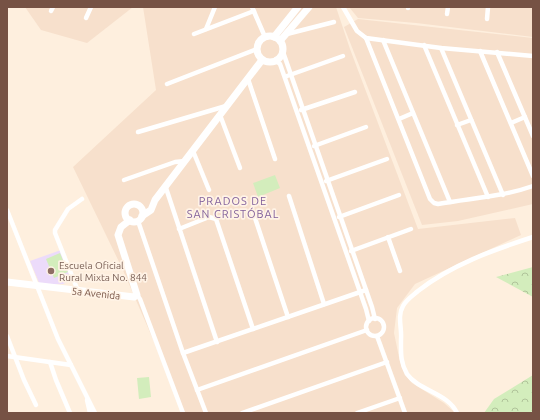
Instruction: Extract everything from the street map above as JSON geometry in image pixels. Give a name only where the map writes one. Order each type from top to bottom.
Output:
[{"type":"street","points":[[86,18],[91,7]]},
{"type":"street","points":[[206,30],[215,7]]},
{"type":"street","points":[[287,34],[309,7]]},
{"type":"street","points":[[343,7],[357,31],[366,38],[430,199],[434,203],[438,204],[503,195],[533,186]]},
{"type":"street","points":[[447,14],[448,7]]},
{"type":"street","points":[[487,19],[488,7]]},
{"type":"street","points":[[295,8],[300,18]]},
{"type":"street","points":[[277,39],[295,8]]},
{"type":"street","points":[[194,34],[253,9],[265,37]]},
{"type":"street","points":[[282,49],[280,56],[269,62],[262,60],[257,50],[259,42],[265,37],[277,39],[287,34],[334,22]]},
{"type":"street","points":[[366,38],[441,48],[533,56]]},
{"type":"street","points":[[277,39],[282,49],[375,319]]},
{"type":"street","points":[[383,40],[450,202]]},
{"type":"street","points":[[424,46],[488,197]]},
{"type":"street","points":[[441,48],[503,195]]},
{"type":"street","points":[[167,84],[257,50]]},
{"type":"street","points":[[480,51],[533,176]]},
{"type":"street","points":[[497,52],[533,136]]},
{"type":"street","points":[[284,77],[343,56]]},
{"type":"street","points":[[155,200],[140,206],[135,204],[127,207],[125,213],[128,219],[134,222],[150,210],[155,200],[166,188],[262,60]]},
{"type":"street","points":[[275,60],[280,64],[360,292],[369,321],[366,330]]},
{"type":"street","points":[[248,79],[276,158]]},
{"type":"street","points":[[296,112],[355,92]]},
{"type":"street","points":[[138,132],[228,105]]},
{"type":"street","points":[[399,118],[413,113]]},
{"type":"street","points":[[220,115],[240,168]]},
{"type":"street","points":[[511,123],[525,117]]},
{"type":"street","points":[[457,124],[471,120]]},
{"type":"street","points":[[309,148],[366,127]]},
{"type":"street","points":[[193,151],[209,190]]},
{"type":"street","points":[[321,183],[387,159]]},
{"type":"street","points":[[124,180],[175,162],[185,161]]},
{"type":"street","points":[[166,188],[217,342]]},
{"type":"street","points":[[334,219],[399,195]]},
{"type":"street","points":[[289,196],[324,304]]},
{"type":"street","points":[[78,291],[55,230],[68,210],[82,199]]},
{"type":"street","points":[[140,206],[143,211],[140,218],[183,353],[206,413]]},
{"type":"street","points":[[7,210],[58,339],[95,413]]},
{"type":"street","points":[[252,212],[288,317]]},
{"type":"street","points":[[179,229],[208,217],[216,219],[253,329]]},
{"type":"street","points":[[128,219],[119,225],[115,230],[117,240],[123,260],[140,299],[183,413]]},
{"type":"street","points":[[346,253],[411,229]]},
{"type":"street","points":[[456,413],[454,408],[449,403],[413,381],[405,370],[400,351],[402,338],[400,320],[403,306],[427,284],[458,266],[533,236]]},
{"type":"street","points":[[388,237],[400,271]]},
{"type":"street","name":"5a Avenida","points":[[7,282],[134,297],[137,295]]},
{"type":"street","points":[[183,353],[366,290]]},
{"type":"street","points":[[366,330],[372,336],[377,336],[382,333],[383,325],[380,321],[375,319],[369,321]]},
{"type":"street","points":[[197,390],[366,330]]},
{"type":"street","points":[[7,336],[36,405]]},
{"type":"street","points":[[377,336],[405,413]]},
{"type":"street","points":[[7,356],[71,366]]},
{"type":"street","points":[[50,362],[70,413]]},
{"type":"street","points":[[242,413],[387,362]]},
{"type":"street","points":[[85,392],[90,413]]},
{"type":"street","points":[[357,413],[400,398]]},
{"type":"shaded area","points":[[25,7],[133,7],[87,43],[41,30]]},
{"type":"shaded area","points":[[143,7],[336,7],[350,49],[418,229],[515,218],[521,235],[415,284],[397,308],[394,333],[400,362],[405,374],[412,383],[444,403],[454,413],[185,413],[122,268],[73,167],[156,90]]},
{"type":"shaded area","points":[[349,7],[533,7],[533,37],[416,23],[358,18]]},
{"type":"shaded area","points":[[358,19],[533,38],[533,204],[458,221],[422,225],[344,27]]},
{"type":"shaded area","name":"Escuela Oficial Rural Mixta No. 844","points":[[61,250],[71,280],[63,284],[40,285],[30,261]]},
{"type":"green space","points":[[275,175],[280,188],[258,197],[253,183]]},
{"type":"green space","points":[[60,253],[68,272],[54,278],[46,259]]},
{"type":"green space","points":[[533,267],[533,297],[496,277]]},
{"type":"green space","points":[[533,375],[533,413],[484,413],[494,399]]},
{"type":"green space","points":[[149,377],[151,397],[139,399],[137,378]]},
{"type":"place","name":"Escuela Oficial Rural Mixta No. 844","points":[[51,271]]},
{"type":"district","name":"PRADOS DE SAN CRISTÓBAL","points":[[233,207]]}]
